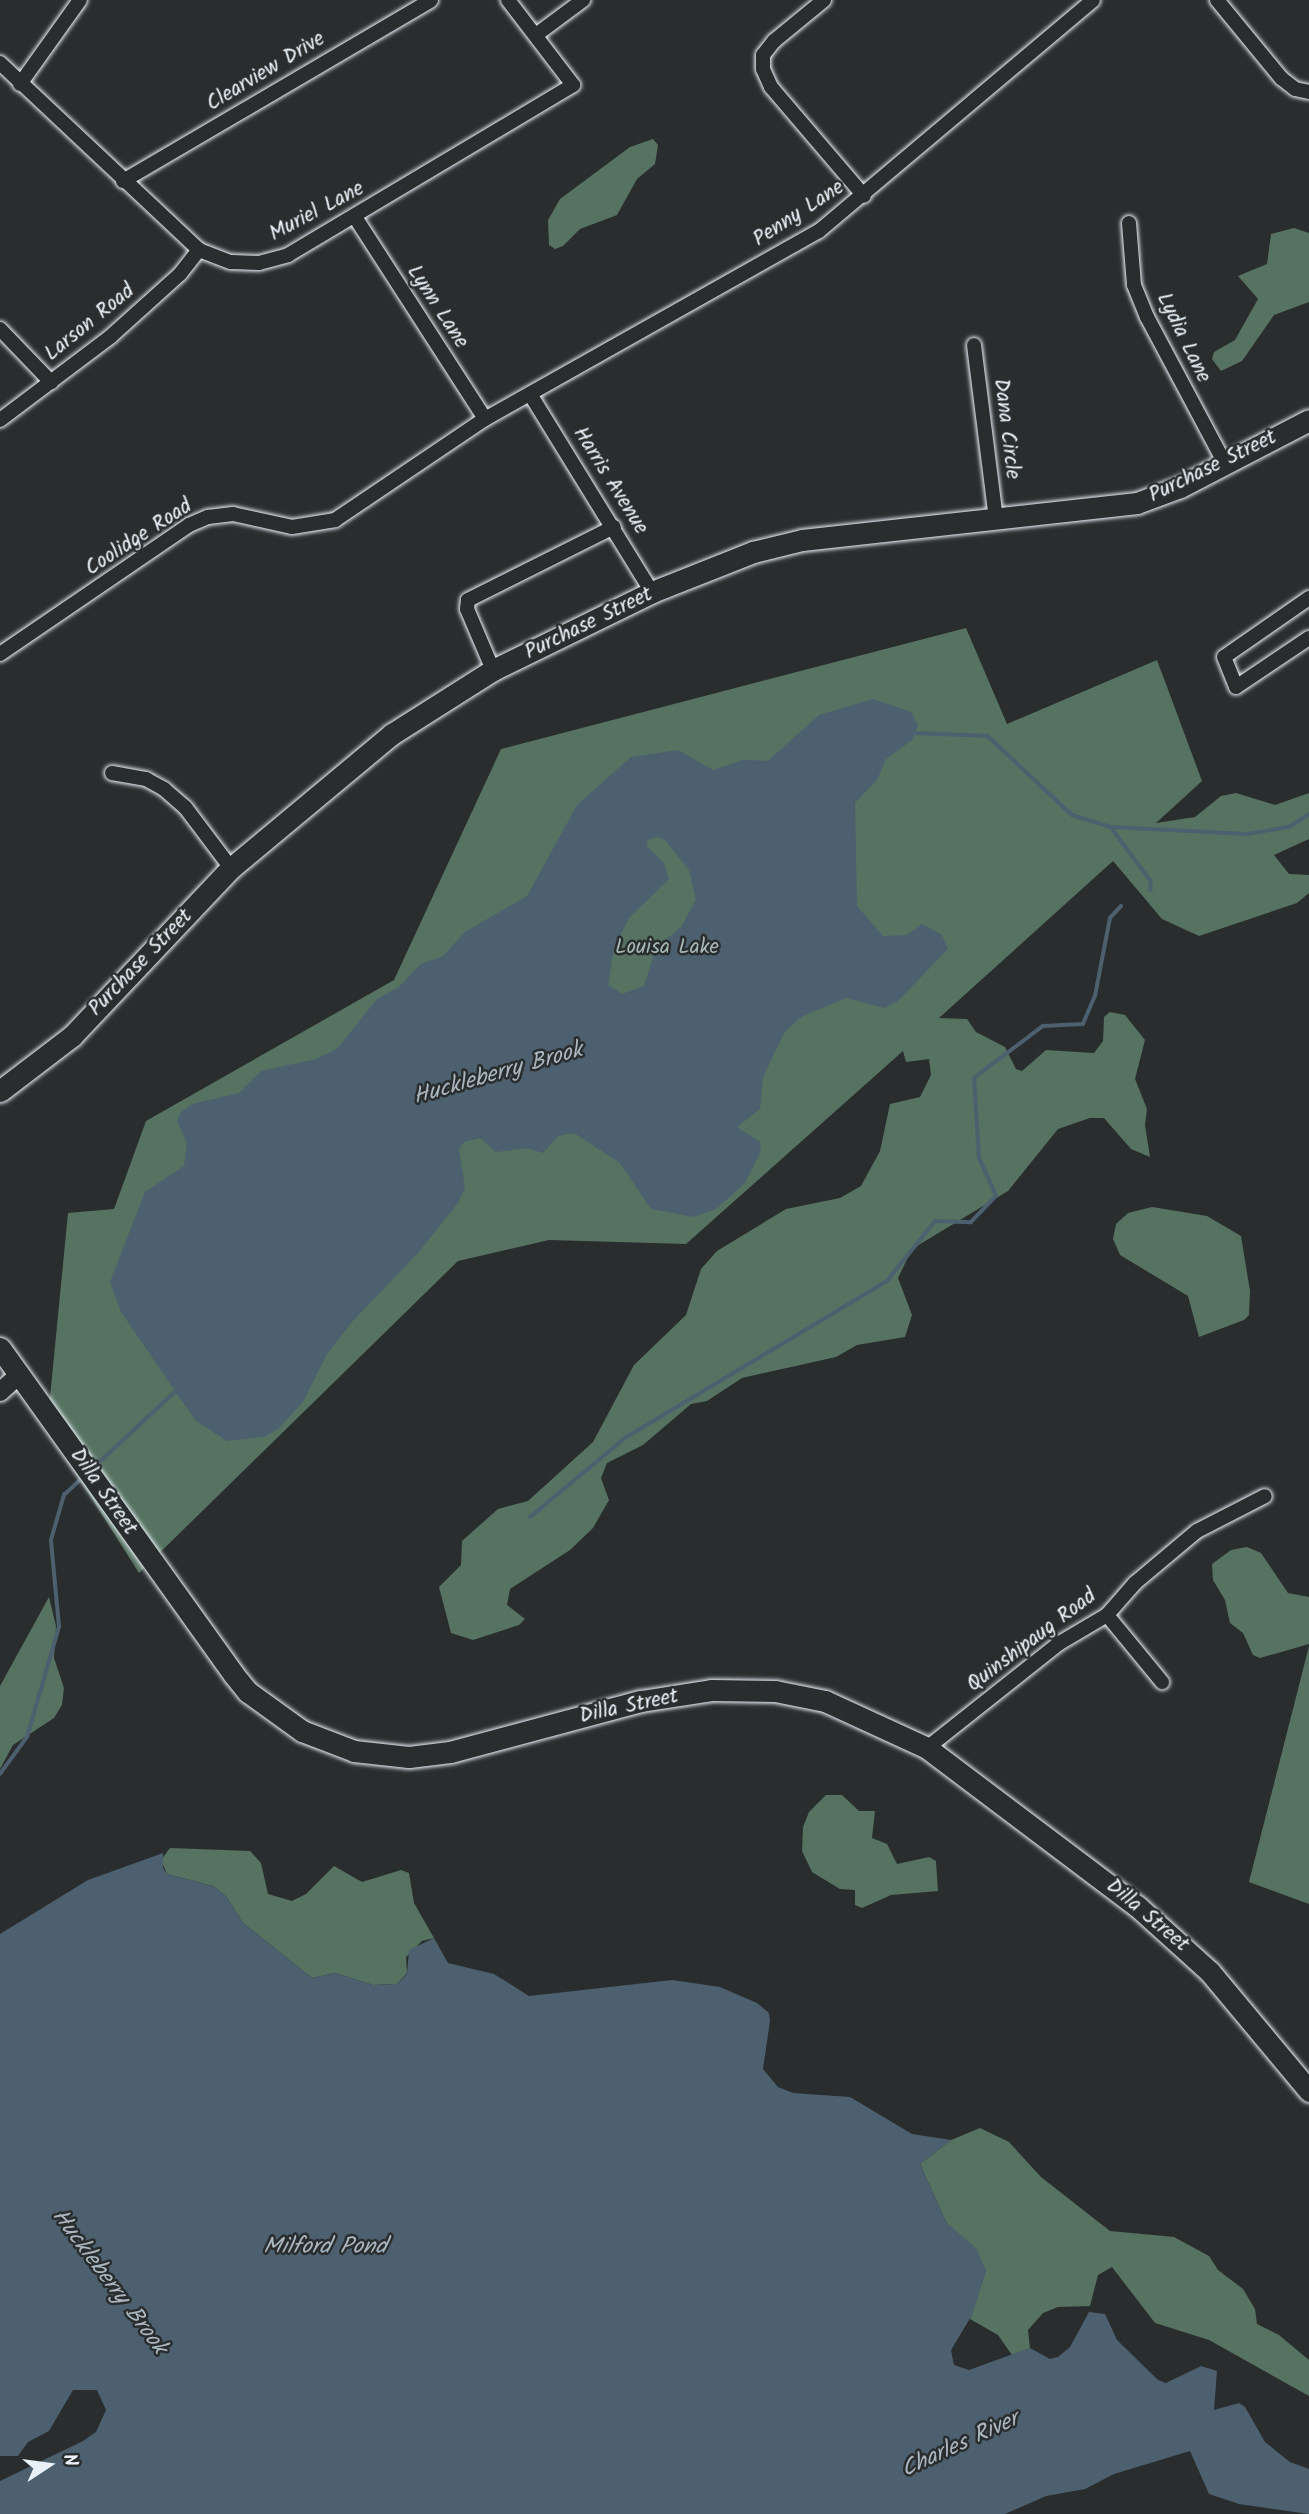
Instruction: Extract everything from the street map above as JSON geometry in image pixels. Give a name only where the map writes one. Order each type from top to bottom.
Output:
[{"type":"main road","name":"Purchase Street","points":[[0,1091],[72,1036],[231,868],[392,734],[493,670],[652,592],[753,552],[802,540],[1137,503],[1224,464],[1309,420]]},
{"type":"main road","name":"Dilla Street","points":[[0,1348],[248,1692],[302,1731],[354,1751],[409,1756],[450,1752],[641,1702],[734,1689],[825,1701],[927,1748],[1167,1931],[1238,2003],[1309,2091]]},
{"type":"street","points":[[20,83],[80,0]]},
{"type":"street","name":"Clearview Drive","points":[[123,181],[431,0]]},
{"type":"street","points":[[508,0],[536,35],[583,0]]},
{"type":"street","points":[[824,0],[774,41],[763,55],[763,69],[785,106],[864,196]]},
{"type":"street","name":"Penny Lane","points":[[530,394],[819,231],[864,196],[1093,0]]},
{"type":"street","points":[[1217,0],[1281,78],[1294,89],[1309,92]]},
{"type":"street","name":"Muriel Lane","points":[[0,63],[199,250],[230,262],[259,263],[288,255],[573,85],[536,35]]},
{"type":"street","name":"Lynn Lane","points":[[355,217],[485,419]]},
{"type":"street","name":"Lydia Lane","points":[[1129,223],[1138,296],[1224,464]]},
{"type":"street","name":"Larson Road","points":[[0,420],[158,295],[199,250]]},
{"type":"street","points":[[0,329],[51,382]]},
{"type":"street","name":"Dana Circle","points":[[974,345],[996,519]]},
{"type":"street","name":"Coolidge Road","points":[[0,654],[190,525],[233,514],[292,527],[328,523],[485,419],[530,394]]},
{"type":"street","name":"Harris Avenue","points":[[530,394],[652,592]]},
{"type":"street","points":[[493,670],[467,609],[468,600],[614,527]]},
{"type":"street","points":[[1309,598],[1224,657],[1236,687],[1309,638]]},
{"type":"street","points":[[112,773],[146,779],[164,789],[185,807],[231,868]]},
{"type":"street","points":[[0,1392],[19,1375]]},
{"type":"street","name":"Quinshipaug Road","points":[[927,1748],[1058,1644],[1107,1615],[1135,1583],[1197,1531],[1265,1496]]},
{"type":"street","points":[[1107,1615],[1162,1682]]},
{"type":"green space","points":[[653,139],[658,145],[655,164],[637,179],[617,215],[580,229],[563,246],[555,249],[549,245],[548,220],[560,199],[630,147]]},
{"type":"green space","points":[[1294,228],[1309,233],[1309,302],[1274,315],[1242,361],[1221,371],[1212,359],[1214,352],[1235,340],[1258,299],[1238,276],[1267,264],[1271,234]]},
{"type":"green space","name":"Louisa Lake","points":[[966,628],[1007,724],[1157,660],[1202,781],[1156,823],[1195,817],[1221,796],[1236,793],[1275,805],[1309,793],[1309,839],[1274,855],[1289,874],[1309,875],[1309,893],[1297,903],[1199,936],[1162,919],[1113,861],[939,1018],[967,1019],[976,1032],[1005,1047],[1016,1069],[1022,1071],[1046,1050],[1094,1053],[1103,1041],[1104,1017],[1110,1012],[1125,1015],[1145,1040],[1135,1079],[1147,1109],[1145,1125],[1150,1157],[1131,1149],[1104,1118],[1090,1118],[1058,1129],[1008,1191],[912,1249],[898,1278],[912,1315],[905,1337],[857,1345],[836,1357],[742,1378],[707,1401],[691,1404],[643,1445],[607,1463],[601,1478],[609,1500],[593,1528],[570,1550],[510,1589],[507,1605],[525,1619],[519,1625],[473,1640],[451,1633],[439,1587],[461,1565],[462,1541],[498,1509],[528,1501],[593,1442],[634,1365],[686,1315],[701,1269],[717,1251],[786,1209],[840,1198],[861,1186],[880,1151],[890,1104],[920,1097],[931,1075],[929,1059],[906,1062],[903,1051],[686,1244],[549,1240],[458,1261],[139,1573],[47,1428],[68,1213],[114,1209],[146,1121],[394,980],[501,749]]},
{"type":"green space","points":[[1152,1207],[1207,1216],[1241,1236],[1250,1291],[1249,1315],[1244,1320],[1199,1337],[1188,1296],[1120,1255],[1113,1239],[1116,1224],[1128,1213]]},
{"type":"green space","points":[[1247,1547],[1261,1553],[1288,1593],[1309,1597],[1309,1644],[1260,1658],[1253,1655],[1243,1633],[1230,1623],[1225,1600],[1213,1580],[1212,1564],[1231,1550]]},
{"type":"green space","points":[[49,1597],[56,1626],[54,1658],[64,1688],[62,1705],[54,1718],[13,1745],[0,1769],[0,1686]]},
{"type":"green space","points":[[1309,1646],[1309,1904],[1249,1882]]},
{"type":"green space","points":[[826,1795],[842,1795],[859,1811],[875,1811],[872,1838],[887,1844],[897,1864],[929,1857],[936,1861],[938,1891],[891,1895],[862,1908],[855,1905],[855,1890],[840,1889],[812,1872],[802,1851],[803,1827],[809,1812]]},
{"type":"green space","points":[[170,1848],[250,1851],[261,1863],[268,1894],[292,1901],[306,1894],[334,1866],[362,1882],[401,1870],[409,1873],[414,1903],[434,1938],[422,1941],[406,1957],[407,1973],[397,1984],[373,1985],[335,1973],[312,1978],[243,1923],[226,1896],[213,1886],[167,1874],[161,1860]]},
{"type":"green space","points":[[980,2128],[1009,2142],[1041,2177],[1110,2231],[1174,2237],[1209,2256],[1218,2270],[1243,2289],[1255,2309],[1257,2324],[1279,2335],[1309,2360],[1309,2396],[1209,2340],[1155,2323],[1112,2267],[1098,2275],[1090,2306],[1058,2307],[1043,2313],[1028,2330],[1030,2348],[1012,2355],[998,2335],[970,2319],[986,2270],[946,2222],[920,2164],[951,2140]]},
{"type":"water","name":"Louisa Lake","points":[[873,699],[911,712],[918,725],[912,740],[886,759],[877,780],[855,803],[857,906],[883,936],[907,935],[922,924],[942,935],[948,949],[898,1001],[884,1008],[846,998],[801,1017],[784,1033],[763,1077],[760,1109],[737,1127],[760,1142],[761,1151],[745,1183],[716,1209],[694,1217],[651,1209],[620,1163],[574,1133],[558,1136],[543,1153],[527,1148],[496,1152],[480,1138],[464,1142],[459,1149],[465,1188],[458,1203],[418,1253],[352,1322],[327,1354],[303,1402],[278,1429],[264,1437],[227,1441],[195,1420],[121,1312],[110,1282],[145,1192],[184,1166],[187,1143],[177,1121],[180,1113],[192,1104],[239,1093],[261,1071],[316,1059],[337,1049],[377,999],[399,987],[421,964],[443,956],[465,932],[527,896],[577,805],[631,757],[678,750],[713,770],[743,760],[768,761],[819,715]],"holes":[[[656,837],[664,839],[689,870],[696,900],[681,927],[656,948],[644,986],[622,994],[608,985],[614,947],[629,918],[669,879],[664,863],[647,846],[647,840]]]},
{"type":"water","name":"Milford Pond","points":[[163,1853],[163,1868],[167,1874],[213,1886],[226,1896],[243,1923],[312,1978],[335,1973],[373,1985],[397,1984],[407,1974],[409,1950],[434,1938],[448,1963],[494,1974],[529,1996],[672,1980],[720,1987],[757,2003],[769,2013],[770,2021],[763,2069],[778,2087],[793,2093],[850,2097],[912,2134],[951,2140],[920,2164],[946,2222],[976,2248],[986,2270],[972,2315],[951,2350],[954,2365],[969,2370],[1030,2348],[1050,2359],[1058,2357],[1070,2347],[1089,2312],[1105,2314],[1117,2340],[1158,2380],[1166,2383],[1201,2366],[1217,2371],[1214,2410],[1239,2403],[1245,2407],[1265,2442],[1290,2462],[1309,2469],[1309,2514],[1239,2504],[1209,2494],[1190,2451],[1114,2474],[1085,2489],[1046,2496],[1005,2514],[0,2514],[0,2481],[83,2441],[96,2432],[106,2410],[97,2390],[73,2390],[49,2431],[28,2442],[18,2456],[0,2456],[0,1934],[88,1880]]},
{"type":"waterway","name":"Huckleberry Brook","points":[[915,733],[988,736],[1072,815],[1111,827],[1247,834],[1289,827],[1309,814]]},
{"type":"waterway","points":[[1111,827],[1151,881],[1151,890]]},
{"type":"waterway","points":[[530,1517],[625,1438],[887,1281],[935,1221],[971,1222],[996,1196],[979,1158],[974,1078],[1043,1026],[1083,1024],[1095,996],[1110,918],[1121,906]]},
{"type":"waterway","name":"Huckleberry Brook","points":[[93,1468],[177,1390]]},
{"type":"waterway","name":"Huckleberry Brook","points":[[0,1774],[27,1737],[59,1627],[51,1540],[64,1495],[82,1478]]},
{"type":"water label","name":"Charles River","points":[[960,2445]]}]
